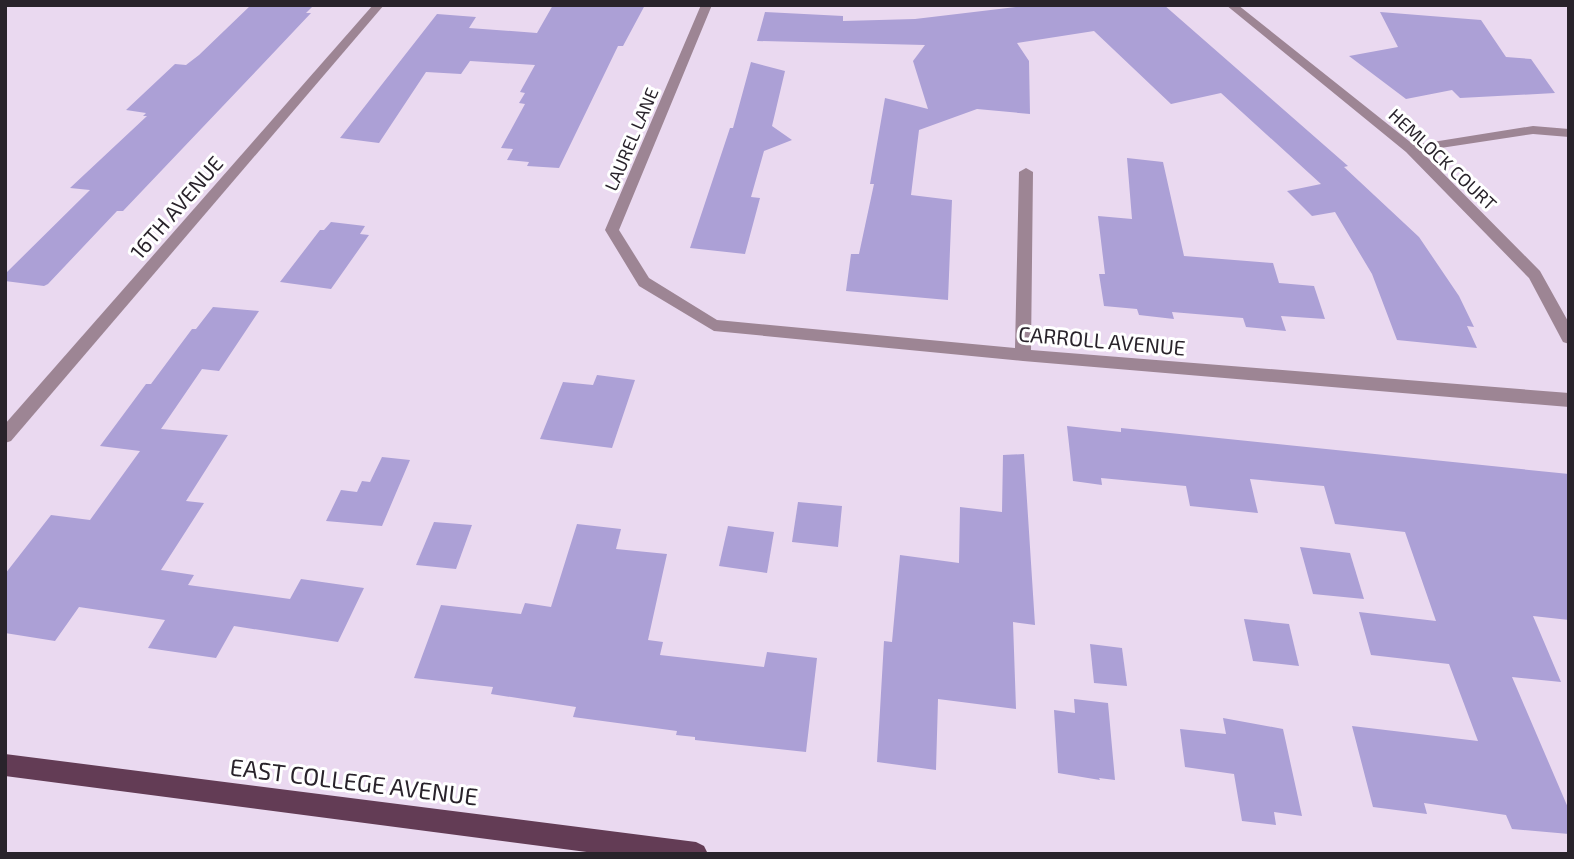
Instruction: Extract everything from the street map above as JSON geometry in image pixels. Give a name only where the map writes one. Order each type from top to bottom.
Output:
[{"type":"main road","name":"EAST COLLEGE AVENUE","points":[[5,765],[696,854]]},
{"type":"street","name":"16TH AVENUE","points":[[5,436],[379,5]]},
{"type":"street","name":"LAUREL LANE","points":[[644,282],[612,230],[707,5]]},
{"type":"street","name":"HEMLOCK COURT","points":[[1231,5],[1411,149],[1535,275],[1569,338]]},
{"type":"street","points":[[1411,149],[1533,130],[1569,133]]},
{"type":"street","points":[[1023,355],[1026,172]]},
{"type":"street","name":"CARROLL AVENUE","points":[[644,282],[714,325],[1023,355],[1569,400]]},
{"type":"building","points":[[251,5],[314,5],[306,13],[311,13],[123,211],[117,211],[48,284],[44,286],[5,281],[5,274],[90,190],[70,188],[147,116],[143,116],[146,113],[126,110],[175,64],[186,65],[199,55]]},
{"type":"building","points":[[553,5],[645,5],[623,46],[618,46],[559,168],[527,166],[529,162],[507,160],[513,149],[501,148],[525,104],[519,103],[525,93],[520,92],[535,65],[470,61],[461,74],[426,72],[379,143],[340,138],[437,14],[476,17],[469,28],[537,33]]},
{"type":"building","points":[[1033,5],[1164,5],[1348,166],[1344,167],[1419,237],[1459,296],[1474,327],[1467,326],[1477,348],[1397,340],[1372,274],[1335,212],[1312,216],[1287,191],[1321,184],[1221,93],[1171,104],[1094,31],[1017,43],[1029,61],[1030,114],[977,109],[919,130],[911,195],[952,200],[948,300],[846,291],[851,254],[859,254],[874,184],[870,184],[885,98],[928,109],[913,61],[925,45],[757,41],[765,12],[843,16],[843,21],[915,19]]},
{"type":"building","points":[[1380,12],[1481,20],[1506,57],[1531,59],[1555,93],[1460,98],[1452,90],[1406,99],[1349,56],[1398,47]]},
{"type":"building","points":[[751,62],[785,71],[772,126],[792,140],[764,151],[751,197],[760,198],[745,254],[690,248],[730,128],[733,128]]},
{"type":"building","points":[[1127,158],[1163,162],[1184,256],[1273,263],[1279,283],[1314,286],[1325,319],[1281,316],[1286,331],[1246,327],[1243,318],[1172,312],[1174,319],[1139,315],[1137,309],[1104,306],[1099,274],[1105,274],[1098,216],[1132,219]]},
{"type":"building","points":[[331,222],[365,226],[360,234],[369,235],[331,289],[280,282],[320,230],[324,230]]},
{"type":"building","points":[[213,307],[259,311],[219,371],[202,369],[161,429],[228,435],[186,501],[204,503],[161,570],[194,575],[188,585],[290,599],[301,579],[364,588],[338,642],[234,626],[216,658],[148,648],[165,620],[79,607],[55,641],[5,633],[5,574],[51,515],[90,520],[140,451],[100,446],[146,384],[151,384],[192,329],[196,329]]},
{"type":"building","points":[[597,375],[635,380],[612,448],[540,439],[563,382],[593,385]]},
{"type":"building","points":[[1067,426],[1121,432],[1121,428],[1569,474],[1569,620],[1533,616],[1561,682],[1512,677],[1569,810],[1569,834],[1512,829],[1506,815],[1424,803],[1427,814],[1373,807],[1352,726],[1478,741],[1449,664],[1371,655],[1359,612],[1436,621],[1405,532],[1335,524],[1324,486],[1250,479],[1258,513],[1190,506],[1186,486],[1101,478],[1102,485],[1073,481]]},
{"type":"building","points":[[1024,454],[1035,625],[1013,622],[1016,709],[938,699],[936,770],[877,762],[884,641],[892,642],[900,555],[959,563],[960,507],[1002,512],[1003,455]]},
{"type":"building","points":[[382,457],[410,460],[382,526],[326,521],[341,490],[357,492],[362,481],[370,482]]},
{"type":"building","points":[[798,502],[842,506],[838,547],[792,542]]},
{"type":"building","points":[[434,522],[472,525],[456,569],[416,565]]},
{"type":"building","points":[[577,524],[621,529],[616,549],[667,554],[648,640],[663,642],[660,655],[764,667],[767,652],[817,658],[806,752],[695,740],[695,737],[676,735],[677,731],[573,717],[576,707],[491,694],[493,687],[414,678],[441,605],[521,614],[525,603],[551,607]]},
{"type":"building","points":[[728,526],[774,532],[767,573],[719,566]]},
{"type":"building","points":[[1300,547],[1350,553],[1364,599],[1313,594]]},
{"type":"building","points":[[1244,619],[1289,624],[1299,666],[1253,661]]},
{"type":"building","points":[[1090,644],[1122,648],[1127,686],[1094,683]]},
{"type":"building","points":[[1074,699],[1108,703],[1115,780],[1058,773],[1054,710],[1075,713]]},
{"type":"building","points":[[1223,718],[1283,729],[1302,816],[1274,812],[1276,825],[1242,821],[1234,774],[1185,767],[1180,729],[1226,734]]}]
